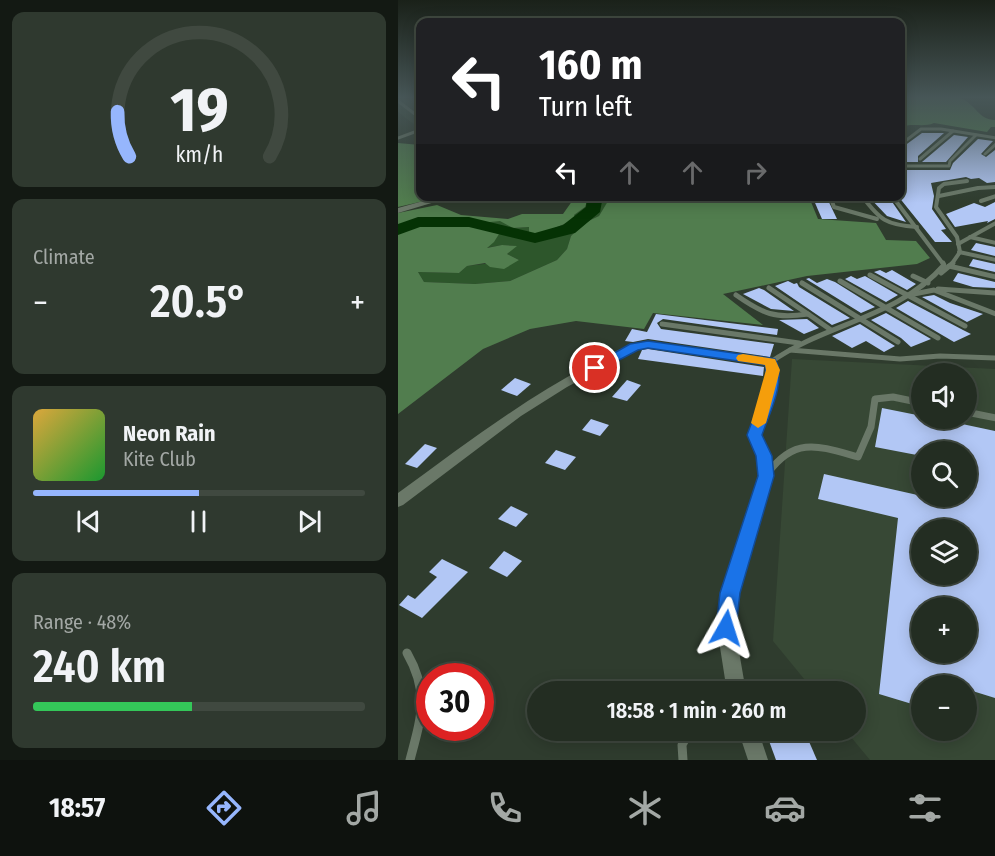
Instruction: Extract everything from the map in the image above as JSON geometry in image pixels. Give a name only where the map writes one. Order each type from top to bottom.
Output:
[{"type":"street","points":[[398,210],[432,201]]},
{"type":"street","points":[[398,501],[516,413],[563,384],[635,346],[648,344],[770,362],[773,370],[755,435],[764,456],[766,476],[730,593],[726,628],[732,681]]},
{"type":"street","points":[[752,741],[758,760]]},
{"type":"lane","points":[[398,138],[413,132]]},
{"type":"lane","points":[[905,141],[917,132]]},
{"type":"lane","points":[[920,159],[951,132]]},
{"type":"lane","points":[[961,132],[995,138]]},
{"type":"lane","points":[[905,166],[948,166],[951,164],[950,161],[976,135]]},
{"type":"lane","points":[[985,154],[995,144]]},
{"type":"lane","points":[[770,362],[799,343],[888,307],[931,281],[949,266],[959,252],[958,244],[957,237],[936,207],[940,196],[939,188],[944,184],[967,181]]},
{"type":"lane","points":[[940,196],[977,188],[995,187]]},
{"type":"lane","points":[[982,201],[995,196]]},
{"type":"lane","points":[[832,201],[834,207],[878,219],[893,226],[917,227]]},
{"type":"lane","points":[[865,201],[878,219]]},
{"type":"lane","points":[[896,201],[944,265],[931,281]]},
{"type":"lane","points":[[958,244],[995,223]]},
{"type":"lane","points":[[970,237],[995,243]]},
{"type":"lane","points":[[959,252],[995,260]]},
{"type":"lane","points":[[949,266],[995,277]]},
{"type":"lane","points":[[870,274],[965,326]]},
{"type":"lane","points":[[913,276],[931,281]]},
{"type":"lane","points":[[840,281],[938,338]]},
{"type":"lane","points":[[802,283],[898,342]]},
{"type":"lane","points":[[769,288],[830,330]]},
{"type":"lane","points":[[910,295],[934,290],[964,289],[995,293]]},
{"type":"lane","points":[[934,290],[995,314]]},
{"type":"lane","points":[[736,295],[764,314],[787,318],[808,314]]},
{"type":"lane","points":[[662,324],[799,343]]},
{"type":"lane","points":[[789,350],[900,359],[940,356],[995,358]]},
{"type":"lane","points":[[766,476],[777,459],[794,447],[809,446],[858,457],[871,427],[875,399],[893,397],[911,401]]},
{"type":"lane","points":[[977,414],[995,418]]},
{"type":"lane","points":[[407,653],[418,670],[423,686],[420,726],[410,760]]},
{"type":"lane","points":[[683,760],[682,745],[684,741]]},
{"type":"shaded area","points":[[792,359],[911,365],[911,429],[977,429],[977,368],[995,369],[995,760],[870,760],[854,741],[866,741],[866,681],[806,681],[773,641]]},
{"type":"green space","points":[[398,143],[416,145],[415,194],[416,201],[424,201],[398,207]]},
{"type":"green space","points":[[572,201],[587,201],[585,207],[574,215],[576,219],[543,233],[529,234],[529,227],[513,228],[500,221],[471,224],[499,234],[487,248],[502,245],[517,246],[507,254],[519,260],[504,269],[490,267],[485,263],[467,266],[459,273],[418,272],[424,282],[475,284],[510,281],[557,260],[567,249],[571,236],[584,223],[599,216],[608,201],[811,201],[818,219],[876,223],[886,240],[916,241],[930,258],[917,264],[807,276],[723,294],[763,325],[653,313],[644,329],[576,321],[530,329],[483,349],[398,414],[398,213],[437,205],[461,215],[508,219],[522,214],[563,214]]},
{"type":"green space","points":[[587,201],[608,201],[599,216],[584,223],[571,236],[567,249],[557,260],[510,281],[475,284],[424,282],[418,272],[459,273],[467,266],[519,260],[507,254],[516,246],[502,245],[485,248],[470,225],[500,220],[513,228],[529,227],[529,233],[543,233],[576,219],[574,215],[585,207]]},
{"type":"building","points":[[922,133],[944,133],[918,156],[918,162],[905,162],[905,145]]},
{"type":"building","points":[[954,135],[968,137],[946,162],[922,162]]},
{"type":"building","points":[[978,139],[993,141],[981,154],[986,157],[995,150],[995,182],[987,183],[979,178],[966,177],[931,183],[934,196],[932,209],[946,229],[941,230],[952,242],[935,242],[902,201],[905,201],[905,170],[950,170],[953,163]]},
{"type":"building","points":[[814,201],[828,201],[837,219],[822,219]]},
{"type":"building","points":[[873,201],[891,201],[906,222],[887,216]]},
{"type":"building","points":[[995,202],[995,219],[987,223],[988,221],[955,227],[946,214],[974,203],[985,207]]},
{"type":"building","points":[[976,243],[995,247],[995,256],[971,250]]},
{"type":"building","points":[[973,259],[995,264],[995,272],[969,266]]},
{"type":"building","points":[[880,270],[886,273],[892,270],[916,284],[907,290],[874,272]]},
{"type":"building","points":[[958,273],[995,282],[995,288],[973,287],[953,281]]},
{"type":"building","points":[[851,276],[857,279],[865,276],[898,295],[886,302],[845,279]]},
{"type":"building","points":[[809,278],[817,283],[827,279],[835,282],[875,307],[861,313],[806,279]]},
{"type":"building","points":[[788,281],[797,283],[799,287],[850,318],[832,325],[775,286]]},
{"type":"building","points":[[759,288],[794,311],[771,309],[743,294]]},
{"type":"building","points":[[934,295],[983,314],[967,322],[922,297]]},
{"type":"building","points":[[908,301],[971,334],[954,342],[896,308]]},
{"type":"building","points":[[886,313],[931,339],[911,347],[901,338],[871,320]]},
{"type":"building","points":[[656,314],[778,329],[777,335],[663,319],[657,323],[661,329],[774,344],[770,357],[648,339],[625,341],[632,329],[647,332]]},
{"type":"building","points":[[807,319],[819,328],[804,334],[779,320]]},
{"type":"building","points":[[860,324],[895,346],[884,352],[866,341],[852,348],[832,336]]},
{"type":"building","points":[[648,349],[764,367],[763,376],[638,359],[642,350]]},
{"type":"building","points":[[515,378],[531,384],[517,396],[501,390]]},
{"type":"building","points":[[627,380],[641,385],[627,401],[612,397]]},
{"type":"building","points":[[882,408],[911,414],[911,429],[977,429],[977,427],[995,431],[995,698],[977,692],[977,675],[911,675],[911,704],[879,694],[898,518],[818,499],[824,474],[911,494],[911,507],[977,507],[977,441],[911,441],[911,454],[875,447]]},
{"type":"building","points":[[591,419],[609,425],[600,436],[582,430]]},
{"type":"building","points":[[425,444],[437,448],[417,468],[405,464]]},
{"type":"building","points":[[556,450],[576,457],[565,470],[545,463]]},
{"type":"building","points":[[511,506],[528,514],[516,527],[498,519]]},
{"type":"building","points":[[504,551],[522,561],[507,577],[489,568]]},
{"type":"building","points":[[442,559],[468,572],[422,618],[399,605],[408,595],[415,599],[437,577],[429,572]]},
{"type":"building","points":[[769,741],[809,741],[817,760],[776,760]]},
{"type":"waterway","points":[[398,230],[418,222],[469,222],[535,238],[569,229],[594,209],[595,201]]},
{"type":"slow traffic","points":[[743,358],[770,362],[773,370],[758,423]]},
{"type":"route","points":[[595,368],[635,346],[648,344],[770,362],[773,370],[755,435],[764,456],[766,476],[730,593],[726,628]]}]
